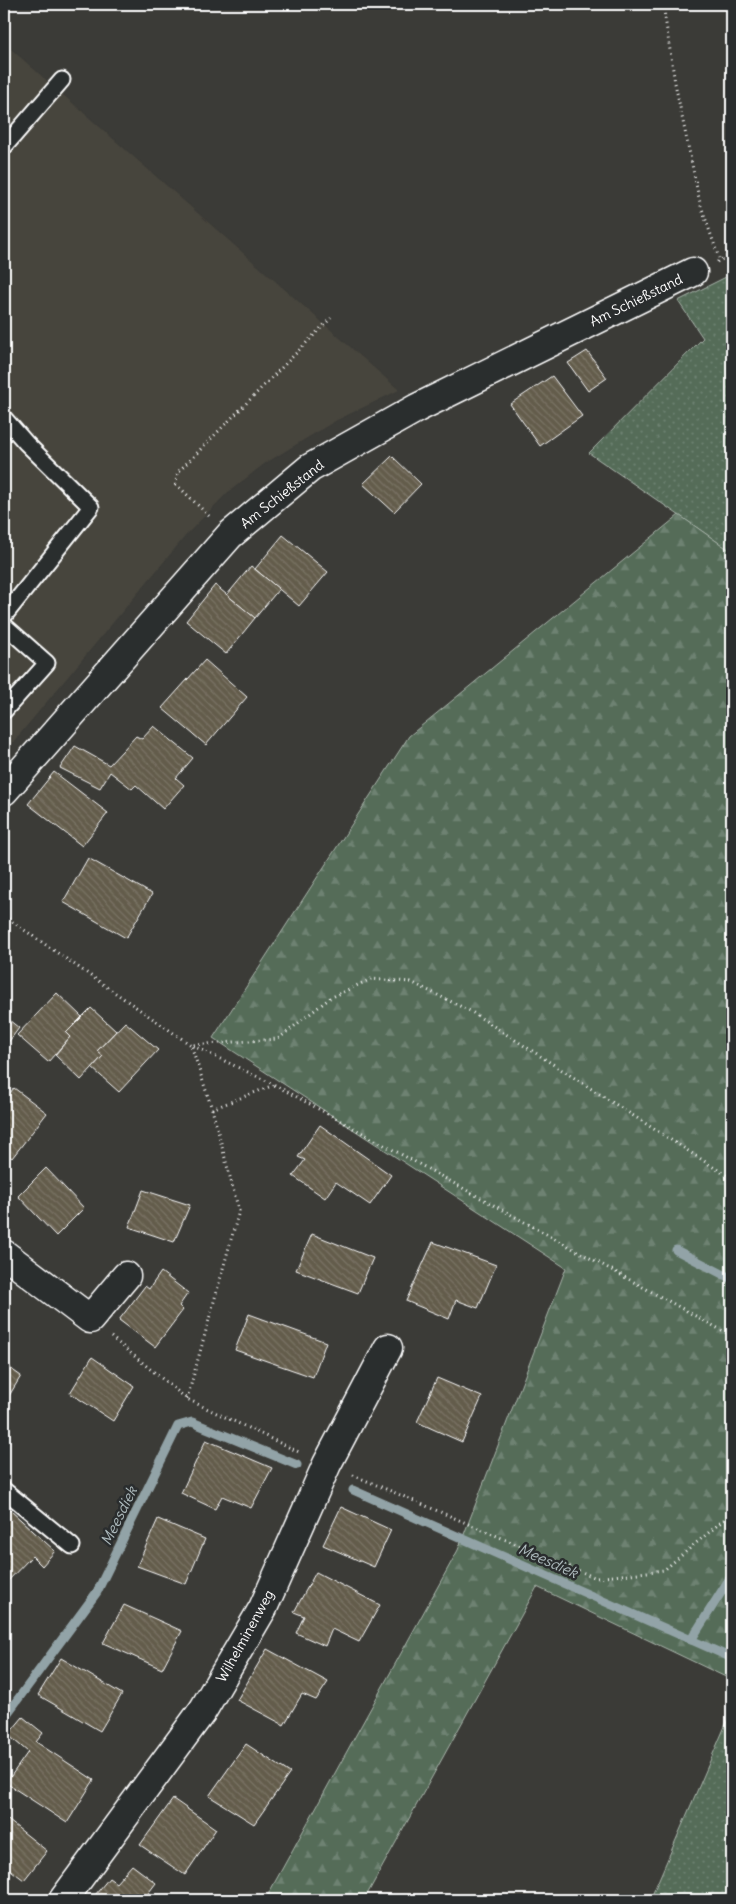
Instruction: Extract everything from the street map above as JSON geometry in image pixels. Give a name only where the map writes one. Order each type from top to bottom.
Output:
[{"type":"street","name":"Am Schießstand","points":[[4,791],[230,536],[310,468],[417,408],[693,272]]},
{"type":"street","points":[[4,1254],[90,1319],[126,1276]]},
{"type":"street","name":"Wilhelminenweg","points":[[63,1900],[202,1710],[263,1608],[327,1464],[388,1348]]},
{"type":"lane","points":[[4,147],[62,80]]},
{"type":"lane","points":[[4,418],[26,444],[91,507],[4,616]]},
{"type":"lane","points":[[4,625],[47,663],[4,711]]},
{"type":"lane","points":[[4,1490],[72,1546]]},
{"type":"path","points":[[663,4],[675,83],[700,203],[720,261],[732,254]]},
{"type":"path","points":[[230,536],[176,484],[177,473],[331,318]]},
{"type":"path","points":[[4,916],[192,1045],[274,1085],[732,1336]]},
{"type":"path","points":[[192,1045],[278,1039],[330,998],[371,979],[411,982],[470,1011],[732,1179]]},
{"type":"path","points":[[187,1399],[239,1211],[212,1108],[192,1045]]},
{"type":"path","points":[[212,1108],[274,1085]]},
{"type":"path","points":[[90,1319],[187,1399],[327,1464],[596,1578],[664,1570],[732,1513]]},
{"type":"shaded area","points":[[4,43],[399,390],[337,420],[264,464],[227,493],[187,534],[4,753]]},
{"type":"green space","points":[[732,274],[732,552],[589,453],[703,338],[678,301]]},
{"type":"green space","points":[[679,515],[732,552],[732,1680],[537,1587],[364,1900],[265,1900],[458,1550],[566,1268],[213,1038],[409,736]]},
{"type":"green space","points":[[732,1710],[732,1900],[650,1900]]},
{"type":"building","points":[[587,351],[607,378],[588,391],[568,363]]},
{"type":"building","points":[[552,376],[582,416],[540,446],[510,404]]},
{"type":"building","points":[[392,456],[421,484],[394,512],[363,484]]},
{"type":"building","points":[[283,535],[328,572],[299,606],[255,569]]},
{"type":"building","points":[[251,566],[279,589],[255,618],[227,595]]},
{"type":"building","points":[[215,585],[255,618],[226,654],[186,621]]},
{"type":"building","points":[[205,660],[247,697],[206,745],[162,708]]},
{"type":"building","points":[[154,726],[193,758],[176,778],[184,785],[163,809],[136,785],[132,789],[110,772],[100,788],[60,768],[75,746],[109,765],[136,736],[142,739]]},
{"type":"building","points":[[54,772],[108,813],[82,846],[28,804]]},
{"type":"building","points":[[88,858],[152,894],[126,938],[63,902]]},
{"type":"building","points":[[57,993],[82,1017],[66,1033],[70,1037],[48,1062],[17,1035]]},
{"type":"building","points":[[91,1008],[116,1031],[97,1051],[103,1056],[81,1080],[55,1055],[70,1037],[66,1033]]},
{"type":"building","points":[[4,1016],[19,1028],[4,1048]]},
{"type":"building","points":[[125,1022],[158,1050],[119,1092],[92,1068],[103,1056],[97,1051]]},
{"type":"building","points":[[14,1088],[47,1113],[12,1158],[4,1152],[4,1100]]},
{"type":"building","points":[[320,1125],[391,1175],[370,1205],[336,1182],[325,1198],[293,1176],[305,1160],[298,1157]]},
{"type":"building","points":[[46,1168],[84,1208],[56,1236],[18,1196]]},
{"type":"building","points":[[143,1190],[190,1205],[174,1242],[129,1227]]},
{"type":"building","points":[[312,1234],[373,1258],[358,1293],[296,1270]]},
{"type":"building","points":[[433,1242],[496,1265],[478,1308],[456,1300],[449,1319],[406,1301]]},
{"type":"building","points":[[161,1272],[188,1293],[179,1306],[183,1310],[155,1347],[119,1320],[145,1286],[149,1289]]},
{"type":"building","points":[[249,1314],[326,1342],[313,1377],[235,1350]]},
{"type":"building","points":[[92,1357],[134,1386],[113,1421],[70,1393]]},
{"type":"building","points":[[4,1364],[21,1376],[4,1404]]},
{"type":"building","points":[[437,1378],[482,1397],[462,1442],[417,1422]]},
{"type":"building","points":[[206,1440],[272,1468],[251,1508],[222,1496],[215,1509],[181,1493]]},
{"type":"building","points":[[341,1507],[391,1530],[374,1567],[323,1545]]},
{"type":"building","points":[[10,1510],[55,1551],[42,1566],[32,1556],[4,1585],[4,1516]]},
{"type":"building","points":[[158,1519],[205,1539],[186,1584],[137,1566]]},
{"type":"building","points":[[316,1572],[380,1605],[359,1642],[332,1629],[325,1646],[296,1633],[304,1616],[294,1612]]},
{"type":"building","points":[[124,1605],[182,1631],[162,1669],[103,1643]]},
{"type":"building","points":[[267,1649],[328,1682],[316,1700],[302,1694],[284,1725],[237,1700]]},
{"type":"building","points":[[61,1658],[122,1694],[100,1731],[38,1695]]},
{"type":"building","points":[[23,1717],[43,1733],[36,1742],[94,1780],[67,1823],[6,1783],[28,1752],[8,1735]]},
{"type":"building","points":[[246,1744],[290,1773],[254,1824],[209,1796]]},
{"type":"building","points":[[173,1799],[216,1829],[185,1875],[140,1845]]},
{"type":"building","points":[[4,1817],[47,1851],[24,1880],[4,1865]]},
{"type":"building","points":[[132,1865],[156,1883],[143,1900],[91,1900],[109,1878],[116,1883]]},
{"type":"waterway","points":[[676,1250],[732,1279]]},
{"type":"waterway","name":"Meesdiek","points":[[4,1718],[97,1592],[178,1426],[192,1422],[297,1465]]},
{"type":"waterway","name":"Meesdiek","points":[[353,1490],[732,1658]]},
{"type":"waterway","points":[[691,1640],[732,1575]]}]
